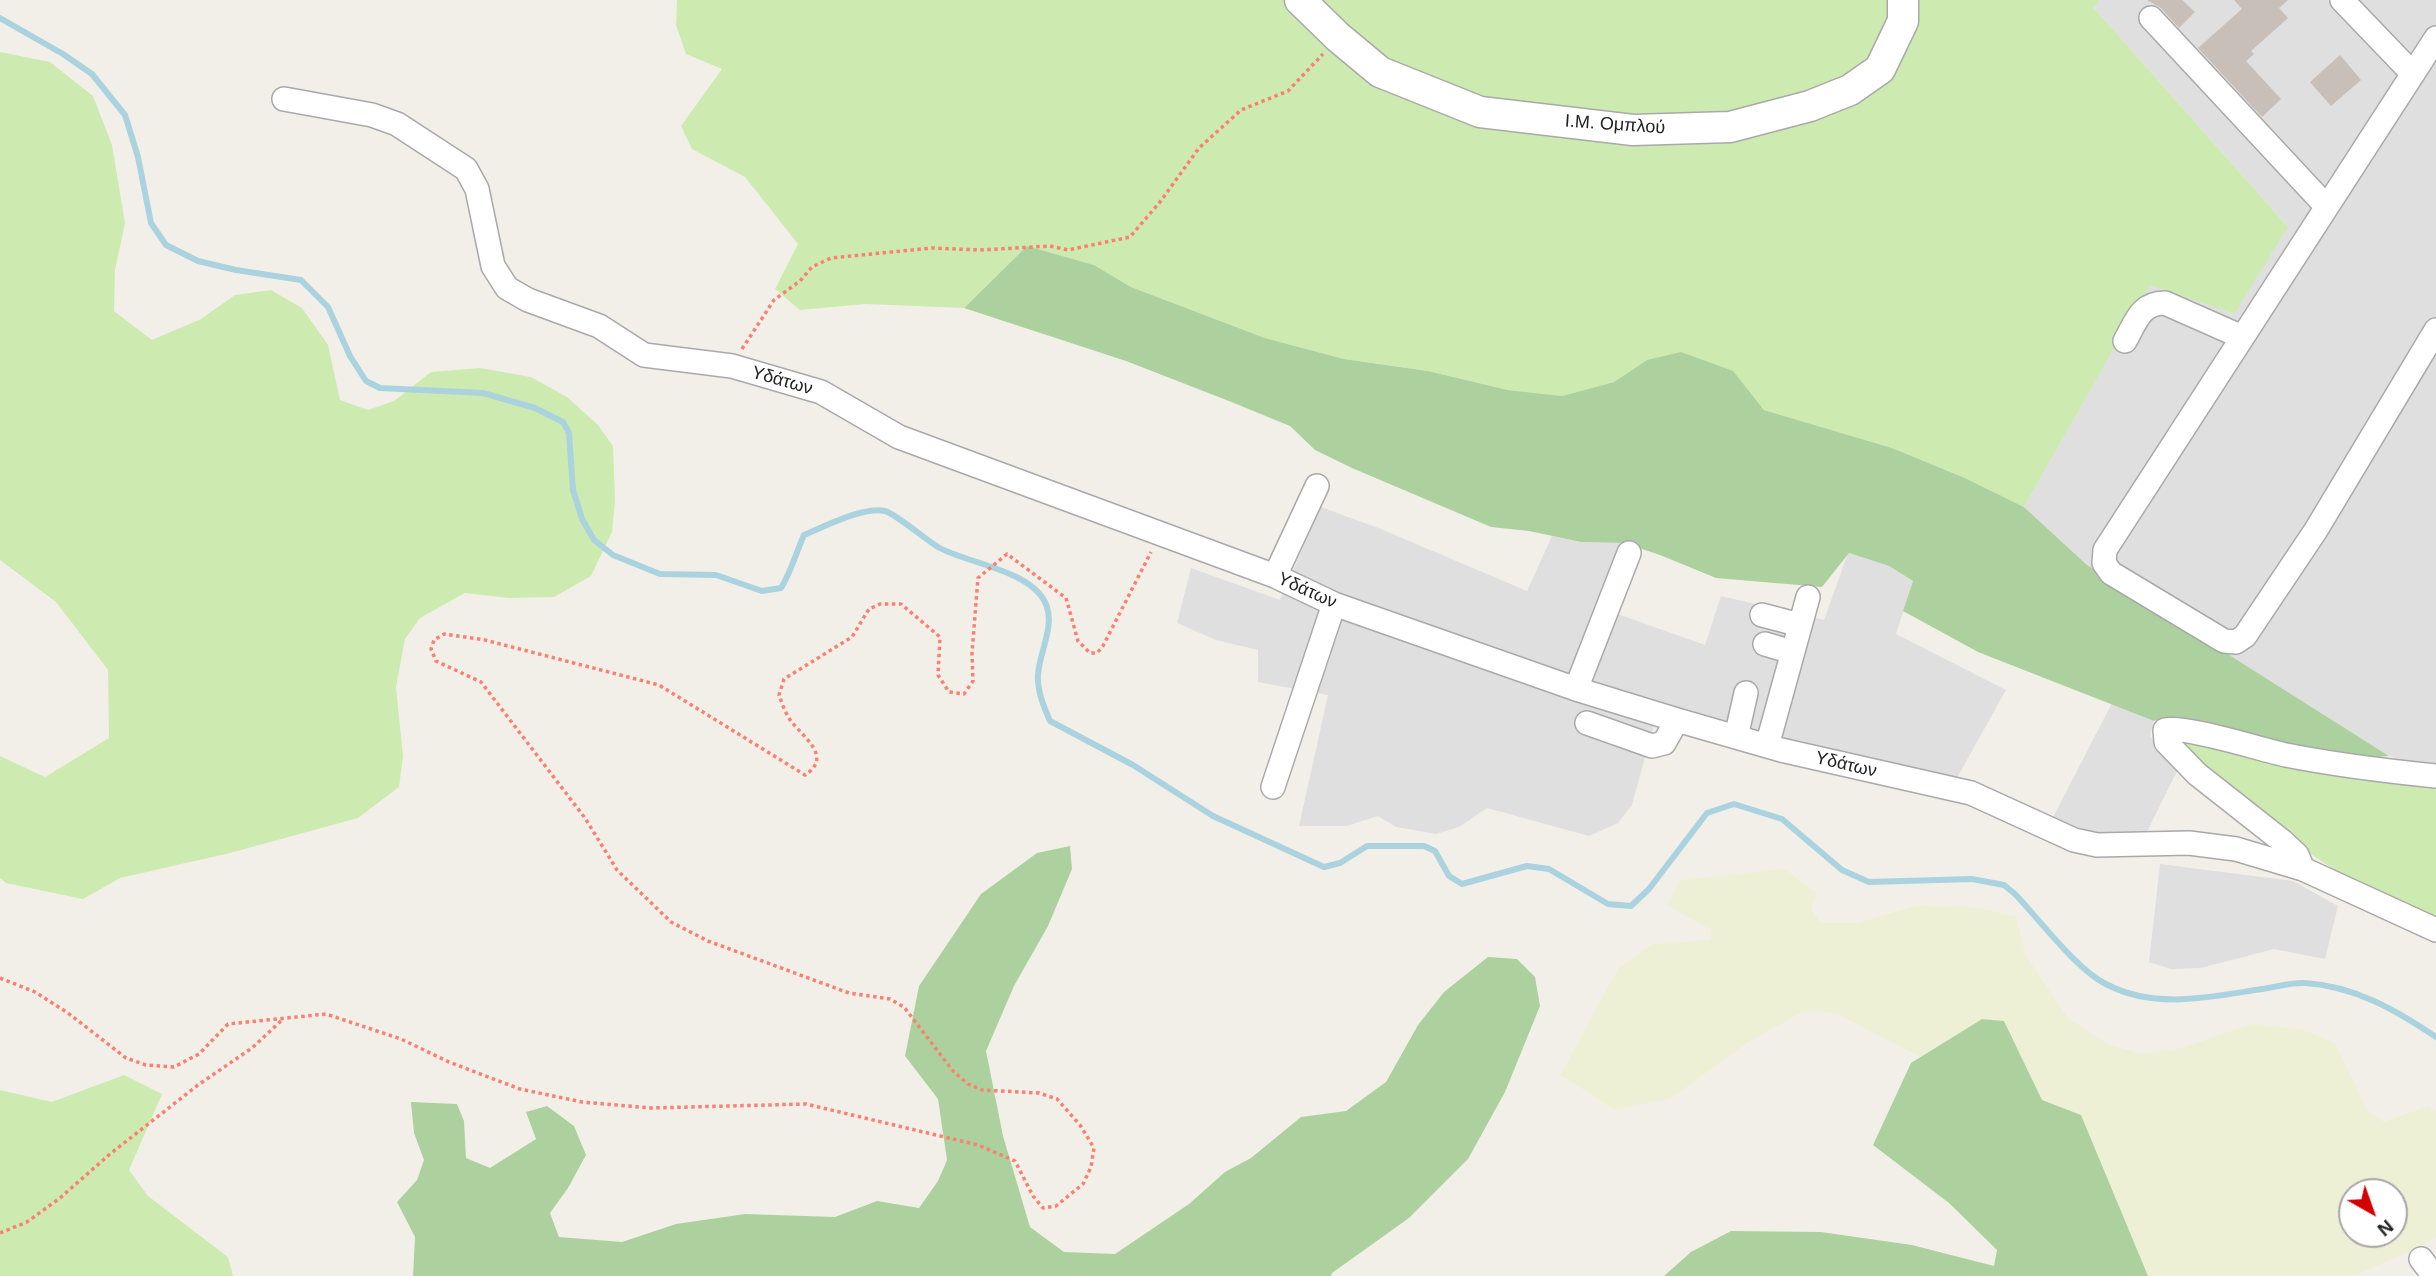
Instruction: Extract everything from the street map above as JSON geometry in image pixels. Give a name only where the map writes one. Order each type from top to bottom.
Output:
[{"type":"street","name":"Ι.Μ. Ομπλού","points":[[1300,0],[1380,72],[1480,112],[1633,130],[1730,127],[1810,106],[1850,90],[1880,69],[1903,21],[1903,0]]},
{"type":"street","points":[[2342,0],[2413,74]]},
{"type":"street","points":[[2151,18],[2326,206]]},
{"type":"street","points":[[2436,38],[2105,550],[2104,563],[2112,573],[2224,641],[2236,642],[2245,636],[2316,530],[2436,330]]},
{"type":"street","name":"Υδάτων","points":[[284,99],[372,115],[397,124],[466,169],[477,189],[493,266],[507,288],[528,300],[599,326],[644,355],[732,366],[821,392],[899,437],[1275,576],[1334,604],[1576,689],[1774,748],[1971,793],[2074,840],[2097,845],[2189,843],[2236,849],[2304,869],[2436,930]]},
{"type":"street","points":[[2124,341],[2143,310],[2153,303],[2165,303],[2242,337]]},
{"type":"street","points":[[1275,576],[1317,486]]},
{"type":"street","points":[[1576,689],[1629,553]]},
{"type":"street","points":[[1774,748],[1792,653],[1808,597]]},
{"type":"street","points":[[1273,788],[1334,604]]},
{"type":"street","points":[[1762,615],[1800,625]]},
{"type":"street","points":[[1765,644],[1792,653]]},
{"type":"street","points":[[1774,748],[1797,691]]},
{"type":"street","points":[[1736,737],[1746,693]]},
{"type":"street","points":[[1587,723],[1652,746],[1664,743],[1676,720]]},
{"type":"street","points":[[2304,869],[2297,855],[2282,841],[2197,774],[2166,742],[2165,730],[2184,730],[2288,755],[2369,769],[2436,776]]},
{"type":"path","points":[[732,366],[774,300],[800,281],[812,267],[831,258],[932,248],[980,250],[1050,246],[1068,250],[1130,237],[1160,202],[1199,148],[1241,110],[1288,91],[1338,37]]},
{"type":"path","points":[[0,978],[35,992],[68,1013],[126,1058],[146,1065],[174,1067],[199,1054],[228,1024],[326,1014],[401,1039],[449,1062],[520,1089],[582,1102],[651,1108],[806,1104],[978,1145],[1015,1161],[1033,1196],[1043,1208],[1056,1206],[1083,1184],[1091,1167],[1094,1148],[1080,1125],[1058,1099],[1039,1093],[982,1090],[968,1084],[953,1070],[904,1007],[890,999],[849,993],[708,941],[671,922],[617,870],[584,818],[481,682],[436,661],[431,649],[434,640],[444,634],[485,640],[659,685],[805,775],[815,769],[818,761],[814,748],[788,718],[779,695],[784,678],[852,638],[869,609],[880,604],[901,604],[940,637],[938,675],[949,692],[964,694],[973,681],[972,653],[978,578],[1007,554],[1066,598],[1078,641],[1090,653],[1097,653],[1159,535]]},
{"type":"path","points":[[0,1233],[27,1222],[49,1206],[198,1085],[252,1048],[283,1018]]},
{"type":"shaded area","points":[[2100,0],[2436,0],[2436,771],[2389,756],[2087,565],[2024,507],[2150,284],[2288,227],[2092,6]]},
{"type":"shaded area","points":[[1321,507],[1381,529],[1527,591],[1552,536],[1581,542],[1624,543],[1598,607],[1705,645],[1721,596],[1824,620],[1848,553],[1889,566],[1913,581],[1896,634],[2006,690],[1953,785],[1658,710],[1632,805],[1618,823],[1589,836],[1487,808],[1459,827],[1436,834],[1396,827],[1378,816],[1346,826],[1299,826],[1328,695],[1258,682],[1258,650],[1216,640],[1177,623],[1191,568],[1280,600]]},
{"type":"shaded area","points":[[2112,703],[2154,721],[2150,735],[2161,755],[2179,767],[2143,840],[2073,835],[2049,825]]},
{"type":"shaded area","points":[[2160,864],[2293,881],[2338,906],[2325,959],[2274,949],[2201,968],[2171,969],[2149,962]]},
{"type":"green space","points":[[677,0],[1288,0],[1337,51],[1549,131],[1849,102],[1914,0],[2100,0],[2093,7],[2288,227],[2234,314],[2150,285],[2024,507],[1965,478],[1892,448],[1764,410],[1732,371],[1647,360],[1614,382],[1562,396],[1508,390],[1428,371],[1344,359],[1265,338],[1131,287],[1094,265],[1027,246],[964,308],[865,304],[800,310],[775,289],[798,244],[745,177],[692,149],[681,126],[722,69],[686,54],[676,25]]},
{"type":"green space","points":[[1318,0],[1890,0],[1890,9],[1878,44],[1866,63],[1841,82],[1749,112],[1665,121],[1496,104],[1375,54]]},
{"type":"green space","points":[[0,52],[50,62],[93,96],[112,145],[125,223],[115,270],[114,311],[152,340],[201,319],[235,295],[271,290],[302,308],[328,345],[340,400],[368,410],[394,401],[431,372],[480,368],[531,377],[567,397],[598,425],[613,446],[615,500],[612,532],[591,576],[554,597],[509,598],[465,593],[420,618],[405,639],[396,687],[403,756],[399,787],[358,818],[230,853],[120,878],[83,899],[6,883],[0,878],[0,756],[45,777],[109,738],[108,670],[56,602],[0,560]]},
{"type":"green space","points":[[1027,246],[1094,265],[1131,287],[1265,338],[1344,359],[1428,371],[1508,390],[1562,396],[1614,382],[1647,360],[1681,352],[1733,371],[1764,410],[1892,448],[1965,478],[2024,507],[2087,565],[2389,756],[2365,758],[2212,730],[2171,717],[2154,721],[1978,652],[1903,611],[1913,581],[1889,566],[1849,553],[1822,587],[1716,578],[1624,543],[1581,542],[1529,531],[1491,527],[1315,450],[1290,426],[1126,361],[964,308]]},
{"type":"green space","points":[[2188,744],[2436,782],[2436,917],[2366,887],[2315,857],[2199,767],[2184,747]]},
{"type":"green space","points":[[1070,846],[1072,869],[1048,926],[1014,986],[986,1051],[1003,1136],[1030,1227],[1064,1252],[1115,1254],[1189,1204],[1225,1172],[1251,1158],[1301,1117],[1346,1111],[1386,1082],[1418,1025],[1444,992],[1488,957],[1517,959],[1535,977],[1540,1006],[1505,1092],[1468,1159],[1409,1218],[1331,1276],[413,1276],[415,1237],[397,1202],[417,1180],[424,1160],[414,1133],[411,1102],[457,1104],[464,1121],[466,1158],[490,1168],[536,1139],[526,1112],[547,1106],[574,1126],[586,1155],[568,1188],[550,1213],[559,1237],[622,1242],[676,1224],[745,1214],[835,1217],[877,1201],[919,1208],[938,1181],[947,1160],[938,1099],[905,1056],[919,986],[981,894],[1037,853]]},
{"type":"green space","points":[[1785,869],[1817,893],[1811,908],[1821,923],[1857,923],[1918,905],[1972,907],[2016,916],[2025,954],[2068,1018],[2108,1044],[2142,1054],[2182,1048],[2251,1024],[2301,1029],[2335,1043],[2368,1111],[2384,1122],[2428,1106],[2436,1112],[2436,1237],[2354,1276],[2148,1276],[2081,1116],[2042,1100],[2004,1021],[1982,1019],[1920,1057],[1836,1013],[1803,1012],[1750,1041],[1670,1099],[1614,1109],[1560,1075],[1618,969],[1652,944],[1711,940],[1711,930],[1667,905],[1680,880]]},
{"type":"green space","points":[[1982,1019],[2004,1021],[2042,1100],[2081,1115],[2148,1276],[1664,1276],[1691,1252],[1731,1231],[1821,1232],[1912,1245],[1994,1266],[1997,1250],[1949,1203],[1873,1145],[1911,1063]]},
{"type":"green space","points":[[124,1075],[162,1094],[129,1170],[148,1196],[228,1257],[233,1276],[0,1276],[0,1090],[52,1102]]},
{"type":"building","points":[[2147,0],[2182,0],[2195,12],[2179,28],[2161,8]]},
{"type":"building","points":[[2234,0],[2288,0],[2279,8],[2288,18],[2251,51],[2254,54],[2246,61],[2281,99],[2262,117],[2198,48],[2242,9]]},
{"type":"building","points":[[2340,55],[2361,80],[2331,106],[2310,82]]},
{"type":"waterway","points":[[0,18],[92,74],[125,115],[138,157],[151,223],[166,245],[198,261],[301,280],[328,307],[350,356],[366,381],[380,388],[483,393],[535,408],[563,422],[569,433],[573,490],[582,519],[594,540],[613,555],[660,574],[716,575],[762,591],[781,588],[804,535],[855,514],[876,510],[890,513],[938,547],[1015,576],[1040,594],[1047,607],[1049,624],[1038,681],[1041,699],[1050,721],[1133,765],[1213,816],[1324,867],[1340,863],[1367,846],[1424,846],[1435,851],[1449,876],[1462,884],[1527,866],[1549,869],[1608,904],[1631,906],[1649,889],[1707,813],[1734,804],[1782,819],[1842,870],[1869,882],[1972,879],[2004,885],[2082,967],[2106,984],[2125,992],[2144,997],[2183,999],[2294,983],[2323,985],[2374,1001],[2436,1037]]}]
